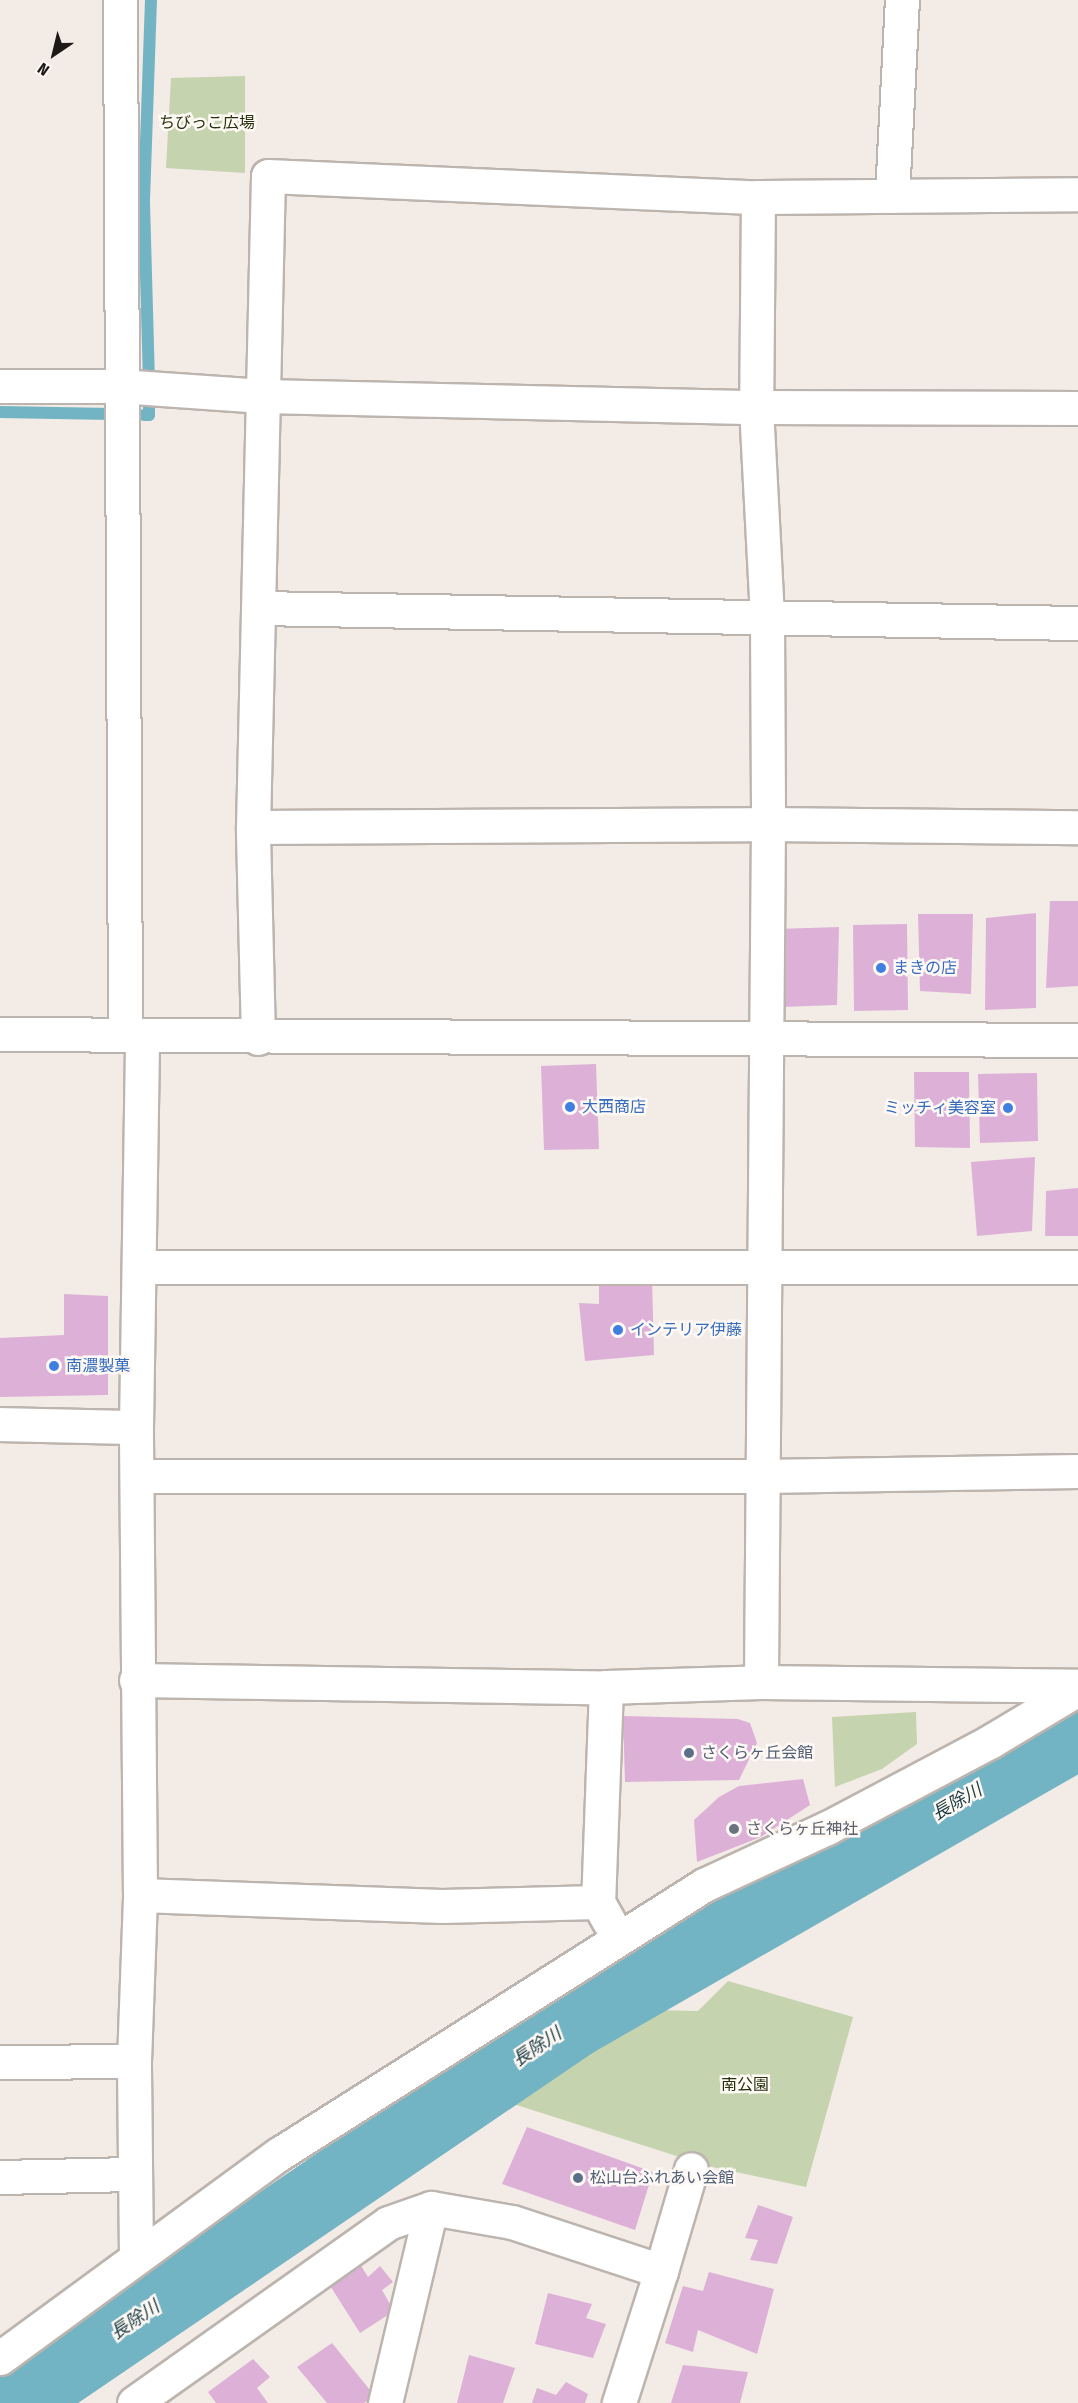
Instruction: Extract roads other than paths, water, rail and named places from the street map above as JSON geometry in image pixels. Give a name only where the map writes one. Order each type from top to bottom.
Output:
[{"type":"street","points":[[120,0],[119,386],[133,1035],[141,1267],[136,1427],[139,1476],[136,1680],[140,1895],[134,2061],[136,2259]]},
{"type":"street","points":[[892,196],[902,0]]},
{"type":"street","points":[[258,1038],[253,827],[268,176],[758,197],[1078,194]]},
{"type":"street","points":[[758,197],[756,407],[767,619],[768,824],[761,1682]]},
{"type":"street","points":[[0,386],[119,386],[262,396],[756,407],[1078,408]]},
{"type":"street","points":[[258,608],[1078,623]]},
{"type":"street","points":[[253,827],[768,824],[1078,827]]},
{"type":"street","points":[[0,1034],[258,1038],[1078,1040]]},
{"type":"street","points":[[141,1267],[1078,1267]]},
{"type":"street","points":[[0,1424],[136,1427]]},
{"type":"street","points":[[139,1476],[761,1476],[1078,1471]]},
{"type":"street","points":[[136,1680],[606,1687],[761,1682],[1078,1687]]},
{"type":"street","points":[[606,1687],[598,1902],[619,1939]]},
{"type":"street","points":[[0,2358],[279,2154],[704,1885],[827,1828],[991,1742],[1078,1687]]},
{"type":"street","points":[[140,1895],[442,1906],[598,1902]]},
{"type":"street","points":[[0,2062],[134,2061]]},
{"type":"street","points":[[619,2403],[691,2169]]},
{"type":"street","points":[[0,2176],[135,2174]]},
{"type":"street","points":[[134,2403],[388,2223],[430,2208],[512,2222],[661,2271]]},
{"type":"street","points":[[385,2403],[430,2208]]},
{"type":"waterway","points":[[149,382],[144,200],[151,0]]},
{"type":"waterway","points":[[144,415],[149,415],[149,407]]},
{"type":"waterway","points":[[0,412],[112,414]]},
{"type":"waterway","name":"長除川","points":[[24,2403],[45,2382],[574,2022],[1078,1733]]},
{"type":"place","name":"まきの店","points":[[881,968]]},
{"type":"place","name":"大西商店","points":[[570,1107]]},
{"type":"place","name":"ミッチィ美容室","points":[[1008,1108]]},
{"type":"place","name":"インテリア伊藤","points":[[618,1330]]},
{"type":"place","name":"南濃製菓","points":[[54,1366]]},
{"type":"place","name":"さくらヶ丘会館","points":[[689,1753]]},
{"type":"place","name":"さくらヶ丘神社","points":[[734,1829]]},
{"type":"place","name":"松山台ふれあい会館","points":[[578,2178]]},
{"type":"park label","name":"ちびっこ広場","points":[[207,123]]},
{"type":"park label","name":"南公園","points":[[745,2085]]}]
